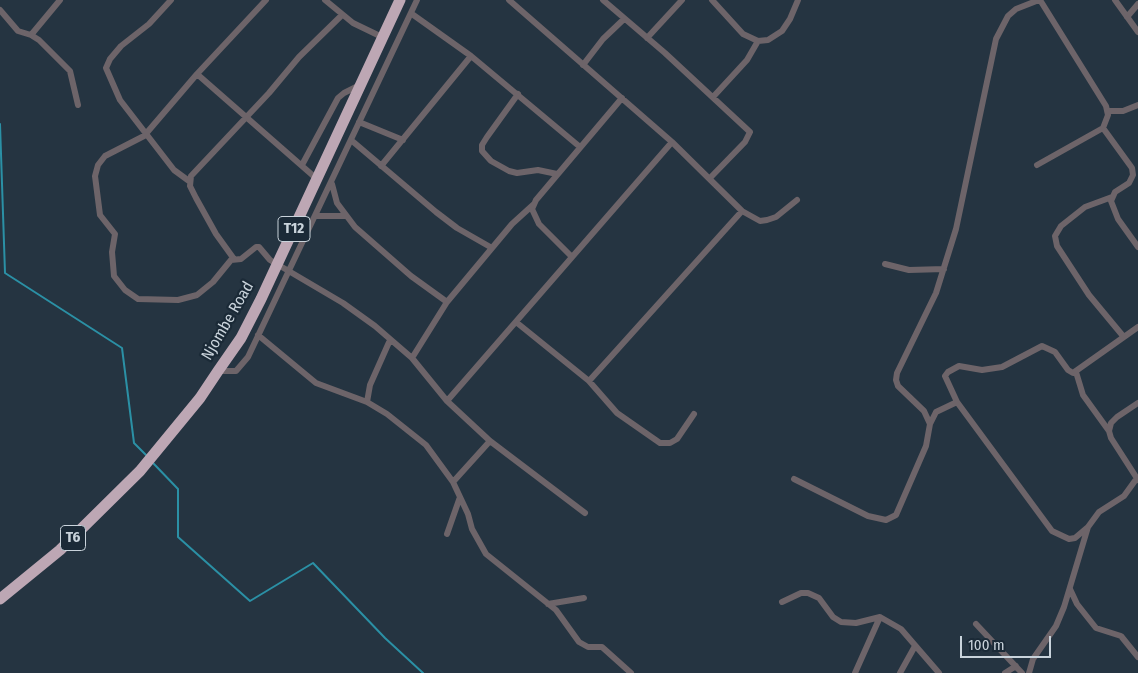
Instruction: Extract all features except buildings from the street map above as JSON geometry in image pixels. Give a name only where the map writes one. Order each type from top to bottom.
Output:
[{"type":"highway","name":"Njombe Road","points":[[0,599],[60,550],[140,471],[163,444],[241,338],[318,180],[400,0]]},
{"type":"street","points":[[31,34],[60,0]]},
{"type":"street","points":[[171,0],[149,24],[116,52],[106,68],[120,100],[174,170],[190,181],[216,234],[234,259]]},
{"type":"street","points":[[266,0],[196,74],[147,133],[139,140],[105,156],[96,169],[100,215],[116,234],[112,252],[114,276],[125,290],[138,299],[178,300],[196,296],[209,286],[227,263],[234,259],[241,259],[256,247],[259,247],[270,260],[351,308],[412,358],[447,401],[490,441],[585,513]]},
{"type":"street","points":[[325,0],[342,15],[382,37]]},
{"type":"street","points":[[218,371],[236,371],[241,367],[316,216],[418,0]]},
{"type":"street","points":[[509,0],[672,142],[742,211],[760,221],[767,220],[776,217],[797,200]]},
{"type":"street","points":[[603,0],[750,132],[745,142],[710,178]]},
{"type":"street","points":[[647,38],[682,0]]},
{"type":"street","points":[[712,0],[743,34],[758,41],[768,40],[782,31],[790,19],[798,0]]},
{"type":"street","points":[[930,424],[924,411],[898,386],[896,380],[904,358],[936,293],[956,229],[996,39],[1008,16],[1016,9],[1039,0],[1108,111],[1103,128],[1037,165]]},
{"type":"street","points":[[1116,0],[1138,32]]},
{"type":"street","points":[[1127,17],[1138,4]]},
{"type":"street","points":[[0,10],[18,31],[31,34],[70,71],[78,105]]},
{"type":"street","points":[[412,14],[471,56],[580,147]]},
{"type":"street","points":[[190,181],[209,154],[246,117],[299,57],[342,15]]},
{"type":"street","points":[[583,65],[603,39],[624,19]]},
{"type":"street","points":[[713,97],[747,60],[758,41]]},
{"type":"street","points":[[381,166],[471,56]]},
{"type":"street","points":[[196,74],[318,180]]},
{"type":"street","points":[[302,165],[338,98],[360,85]]},
{"type":"street","points":[[518,94],[487,137],[482,145],[482,151],[491,161],[509,171],[517,173],[538,170],[557,174]]},
{"type":"street","points":[[412,358],[447,302],[522,213],[534,204],[622,98]]},
{"type":"street","points":[[1108,111],[1124,111],[1138,106]]},
{"type":"street","points":[[359,122],[403,140]]},
{"type":"street","points":[[1103,128],[1128,162],[1133,175],[1129,183],[1112,197],[1085,207],[1061,226],[1055,236],[1057,246],[1090,295],[1123,336]]},
{"type":"street","points":[[351,140],[457,228],[492,248]]},
{"type":"street","points":[[447,401],[672,142]]},
{"type":"street","points":[[332,182],[333,194],[345,216],[391,260],[447,302]]},
{"type":"street","points":[[1112,197],[1112,206],[1118,218],[1138,247]]},
{"type":"street","points":[[534,204],[534,216],[539,224],[572,256]]},
{"type":"street","points":[[590,381],[742,211]]},
{"type":"street","points":[[316,216],[345,216]]},
{"type":"street","points":[[885,264],[909,270],[944,269]]},
{"type":"street","points":[[516,322],[590,381],[617,413],[660,443],[670,443],[677,439],[694,414]]},
{"type":"street","points":[[1076,372],[1083,395],[1109,431],[1111,438],[1137,479],[1124,496],[1099,512],[1075,538],[1069,539],[1052,531],[957,402],[945,376],[948,372],[959,366],[991,370],[1046,346],[1060,358],[1071,372],[1076,372],[1123,336],[1138,327]]},
{"type":"street","points":[[258,335],[316,383],[367,402],[388,414],[426,445],[453,482],[472,529],[486,554],[562,616],[579,642],[588,647],[602,647],[631,673]]},
{"type":"street","points":[[367,402],[370,385],[390,340]]},
{"type":"street","points":[[794,479],[868,516],[886,520],[892,518],[896,515],[920,461],[926,446],[930,424],[936,412],[957,402]]},
{"type":"street","points":[[1109,431],[1111,423],[1116,417],[1138,403]]},
{"type":"street","points":[[453,482],[490,441]]},
{"type":"street","points":[[447,534],[460,497]]},
{"type":"street","points":[[1029,673],[1033,659],[1056,626],[1070,589],[1079,552],[1088,526]]},
{"type":"street","points":[[1070,589],[1080,609],[1096,628],[1121,636],[1138,657]]},
{"type":"street","points":[[782,602],[801,593],[808,594],[819,598],[833,617],[841,622],[856,623],[880,617],[900,629],[939,673]]},
{"type":"street","points":[[548,604],[584,598]]},
{"type":"street","points":[[855,673],[880,617]]},
{"type":"street","points":[[976,624],[1022,673]]},
{"type":"street","points":[[900,673],[909,653],[915,646]]},
{"type":"street","points":[[1006,673],[1016,666]]},
{"type":"waterway","points":[[0,124],[5,273],[122,348],[134,443],[146,455]]},
{"type":"waterway","points":[[153,463],[178,489],[178,537],[250,601],[313,563],[385,638],[423,673]]}]
